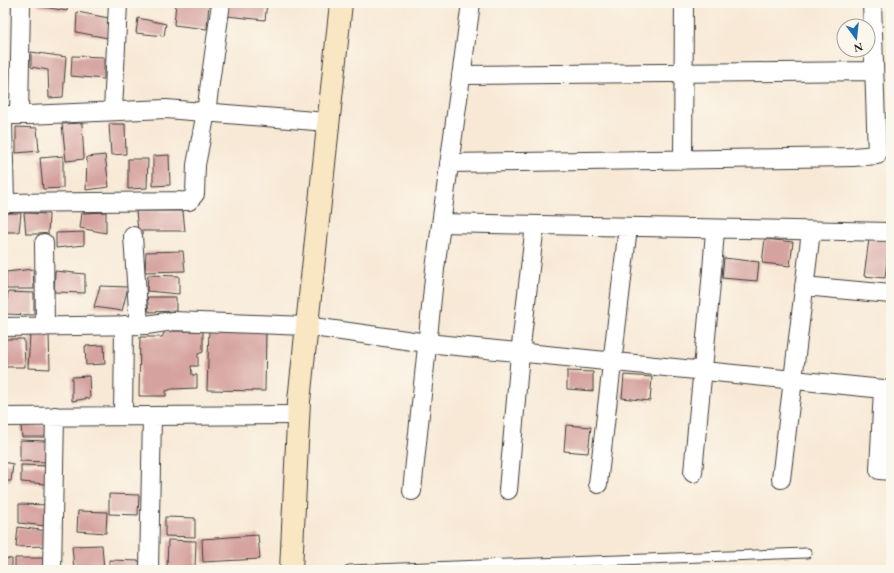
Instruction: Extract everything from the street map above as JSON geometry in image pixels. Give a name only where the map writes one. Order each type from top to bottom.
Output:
[{"type":"street","points":[[21,3],[11,114],[28,115],[166,109],[250,114],[286,120],[327,122]]},
{"type":"street","points":[[113,111],[118,3]]},
{"type":"street","points":[[3,122],[4,203],[189,201],[195,194],[196,165],[206,112],[221,3]]},
{"type":"street","points":[[291,570],[298,415],[327,122],[341,3]]},
{"type":"street","points":[[412,491],[441,223],[471,3]]},
{"type":"street","points":[[683,160],[684,3]]},
{"type":"street","points":[[449,163],[884,157],[874,71],[872,3]]},
{"type":"street","points":[[461,75],[874,71]]},
{"type":"street","points":[[441,223],[891,232]]},
{"type":"street","points":[[508,490],[535,225]]},
{"type":"street","points":[[598,484],[628,227]]},
{"type":"street","points":[[693,473],[701,371],[712,290],[715,229]]},
{"type":"street","points":[[781,479],[811,231]]},
{"type":"street","points":[[122,416],[132,325],[133,236]]},
{"type":"street","points":[[44,244],[45,327]]},
{"type":"street","points":[[804,286],[891,294]]},
{"type":"street","points":[[3,327],[132,325],[173,321],[306,326],[427,343],[887,389],[879,470],[891,471]]},
{"type":"street","points":[[3,417],[298,415]]},
{"type":"street","points":[[52,570],[55,416]]},
{"type":"street","points":[[149,570],[152,416]]},
{"type":"lane","points":[[349,570],[807,553]]},
{"type":"building","points":[[38,3],[68,3],[67,11],[38,6]]},
{"type":"building","points":[[176,3],[209,3],[207,29],[174,25]]},
{"type":"building","points":[[230,3],[267,3],[265,20],[227,16]]},
{"type":"building","points":[[77,12],[109,18],[108,38],[76,32]]},
{"type":"building","points":[[138,18],[166,24],[164,36],[136,33]]},
{"type":"building","points":[[31,52],[66,57],[63,97],[49,98],[48,70],[31,67]]},
{"type":"building","points":[[72,56],[104,57],[104,79],[71,76]]},
{"type":"building","points":[[82,123],[84,159],[66,161],[62,124]]},
{"type":"building","points":[[109,124],[125,124],[126,154],[111,155]]},
{"type":"building","points":[[16,127],[37,128],[39,151],[16,153]]},
{"type":"building","points":[[105,155],[109,187],[86,190],[87,157]]},
{"type":"building","points":[[169,155],[170,185],[153,186],[153,156]]},
{"type":"building","points":[[63,156],[63,188],[43,189],[40,158]]},
{"type":"building","points":[[128,159],[148,159],[147,188],[128,189]]},
{"type":"building","points":[[136,211],[183,211],[185,231],[138,231]]},
{"type":"building","points":[[106,212],[106,233],[80,228],[82,213]]},
{"type":"building","points":[[3,213],[21,213],[19,232],[3,232]]},
{"type":"building","points":[[24,213],[49,214],[48,234],[26,234]]},
{"type":"building","points":[[84,232],[84,245],[56,248],[56,233]]},
{"type":"building","points":[[765,239],[793,242],[790,266],[762,263]]},
{"type":"building","points":[[869,239],[889,241],[885,278],[864,276]]},
{"type":"building","points":[[183,251],[185,271],[145,272],[146,252]]},
{"type":"building","points":[[724,258],[759,262],[757,281],[722,278]]},
{"type":"building","points":[[33,269],[34,289],[6,289],[6,272]]},
{"type":"building","points":[[55,271],[85,274],[85,293],[54,292]]},
{"type":"building","points":[[148,275],[179,276],[179,294],[147,291]]},
{"type":"building","points":[[100,286],[128,287],[122,311],[94,307]]},
{"type":"building","points":[[8,292],[34,293],[34,315],[5,314]]},
{"type":"building","points":[[147,297],[176,297],[176,311],[149,312]]},
{"type":"building","points":[[209,329],[266,330],[265,391],[207,390]]},
{"type":"building","points":[[165,331],[203,331],[203,352],[198,354],[198,366],[191,366],[192,375],[197,375],[197,388],[172,389],[166,391],[166,396],[139,396],[140,337],[162,337]]},
{"type":"building","points":[[30,334],[49,335],[50,369],[28,368]]},
{"type":"building","points":[[5,339],[24,339],[25,367],[6,367]]},
{"type":"building","points":[[104,345],[105,364],[86,365],[85,346]]},
{"type":"building","points":[[567,371],[593,372],[593,391],[567,389]]},
{"type":"building","points":[[3,373],[5,374],[5,399],[3,399]]},
{"type":"building","points":[[624,375],[652,377],[650,401],[622,398]]},
{"type":"building","points":[[89,376],[90,398],[72,401],[72,377]]},
{"type":"building","points":[[47,425],[48,437],[22,437],[21,426]]},
{"type":"building","points":[[566,425],[591,427],[588,453],[564,451]]},
{"type":"building","points":[[20,440],[47,441],[47,462],[20,461]]},
{"type":"building","points":[[3,462],[13,464],[11,481],[3,481]]},
{"type":"building","points":[[21,465],[47,466],[46,484],[21,482]]},
{"type":"building","points":[[109,494],[139,495],[138,515],[109,514]]},
{"type":"building","points":[[19,504],[48,505],[46,526],[19,523]]},
{"type":"building","points":[[78,511],[107,512],[106,533],[77,531]]},
{"type":"building","points":[[165,517],[195,518],[195,537],[165,536]]},
{"type":"building","points":[[18,527],[47,531],[45,546],[16,547]]},
{"type":"building","points":[[258,535],[260,559],[203,562],[202,539]]},
{"type":"building","points":[[168,540],[196,541],[195,568],[167,567]]},
{"type":"building","points":[[102,545],[104,570],[74,570],[72,546]]},
{"type":"building","points":[[3,558],[12,559],[12,570],[3,570]]},
{"type":"building","points":[[15,558],[44,558],[44,570],[15,570]]},
{"type":"building","points":[[109,560],[140,561],[140,570],[109,570]]}]
